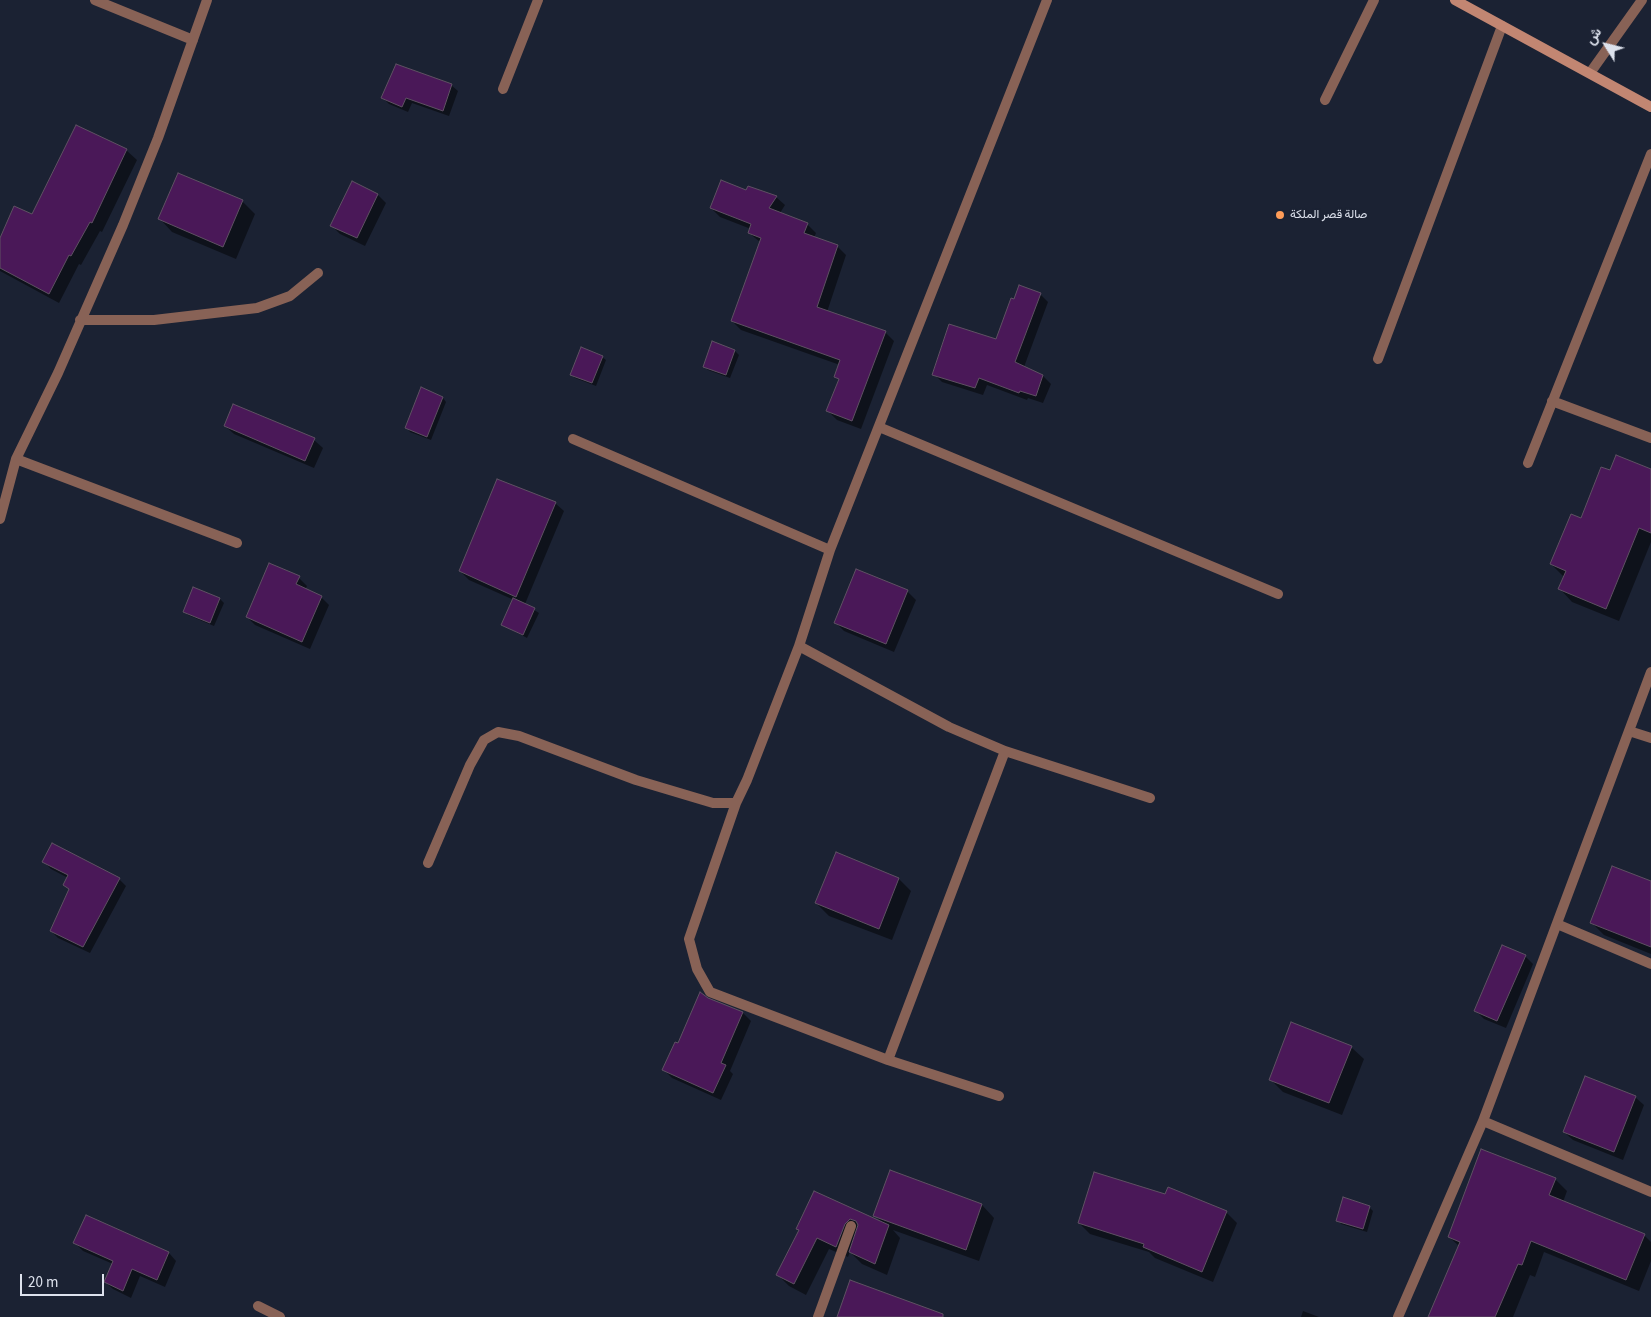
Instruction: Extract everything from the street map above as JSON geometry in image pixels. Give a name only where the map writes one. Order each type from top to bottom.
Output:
[{"type":"main road","points":[[1455,0],[1651,107]]},
{"type":"street","points":[[95,0],[193,40]]},
{"type":"street","points":[[0,519],[16,459],[123,225],[207,0]]},
{"type":"street","points":[[503,89],[538,0]]},
{"type":"street","points":[[998,1096],[888,1060],[710,992],[697,969],[689,939],[736,803],[748,780],[800,646],[830,550],[1047,0]]},
{"type":"street","points":[[1325,100],[1374,0]]},
{"type":"street","points":[[1590,73],[1642,0]]},
{"type":"street","points":[[1378,359],[1502,26]]},
{"type":"street","points":[[1528,463],[1651,154]]},
{"type":"street","points":[[80,320],[154,320],[257,308],[290,296],[318,273]]},
{"type":"street","points":[[1552,402],[1651,438]]},
{"type":"street","points":[[879,427],[1278,594]]},
{"type":"street","points":[[573,439],[830,550]]},
{"type":"street","points":[[16,459],[237,543]]},
{"type":"street","points":[[800,646],[949,728],[1005,751],[1150,798]]},
{"type":"street","points":[[1398,1317],[1482,1121],[1651,672]]},
{"type":"street","points":[[1629,731],[1651,738]]},
{"type":"street","points":[[428,863],[470,765],[484,740],[498,732],[519,736],[636,780],[713,803],[736,803]]},
{"type":"street","points":[[888,1060],[1005,751]]},
{"type":"street","points":[[1557,924],[1651,964]]},
{"type":"street","points":[[1482,1121],[1651,1192]]},
{"type":"street","points":[[818,1317],[851,1226]]},
{"type":"street","points":[[258,1306],[280,1317]]},
{"type":"building","points":[[396,64],[452,84],[443,111],[406,98],[402,107],[381,98]]},
{"type":"building","points":[[76,125],[127,149],[92,223],[90,222],[71,256],[69,255],[49,294],[0,268],[0,238],[14,206],[32,214]]},
{"type":"building","points":[[178,173],[243,200],[223,247],[158,219]]},
{"type":"building","points":[[721,180],[746,190],[748,186],[777,196],[769,208],[808,223],[804,233],[838,245],[817,307],[886,331],[852,421],[826,411],[839,379],[834,377],[840,360],[731,321],[761,238],[748,233],[751,224],[710,208]]},
{"type":"building","points":[[352,181],[378,194],[357,238],[330,226]]},
{"type":"building","points":[[1019,285],[1041,293],[1015,362],[1043,375],[1036,396],[1020,391],[1019,393],[979,378],[975,388],[932,375],[949,324],[996,339],[1011,298],[1014,299]]},
{"type":"building","points":[[712,341],[735,350],[726,375],[703,367]]},
{"type":"building","points":[[581,347],[603,356],[592,383],[570,375]]},
{"type":"building","points":[[421,387],[443,397],[427,437],[405,428]]},
{"type":"building","points":[[233,404],[315,438],[305,461],[224,426]]},
{"type":"building","points":[[1616,455],[1651,469],[1651,533],[1639,528],[1606,609],[1558,589],[1566,571],[1550,564],[1571,514],[1581,518],[1601,467],[1610,470]]},
{"type":"building","points":[[497,479],[556,502],[516,597],[459,571]]},
{"type":"building","points":[[269,563],[300,576],[296,584],[322,596],[302,642],[246,617]]},
{"type":"building","points":[[856,569],[908,590],[886,644],[834,623]]},
{"type":"building","points":[[193,587],[220,598],[210,623],[183,612]]},
{"type":"building","points":[[513,598],[535,608],[523,635],[501,625]]},
{"type":"building","points":[[52,843],[120,878],[83,947],[50,931],[69,889],[63,885],[68,875],[42,862]]},
{"type":"building","points":[[836,852],[899,878],[879,929],[815,903]]},
{"type":"building","points":[[1612,866],[1651,881],[1651,947],[1590,923]]},
{"type":"building","points":[[1502,945],[1526,955],[1497,1021],[1474,1011]]},
{"type":"building","points":[[700,992],[708,998],[743,1012],[721,1063],[726,1065],[713,1093],[662,1070],[675,1042],[678,1043]]},
{"type":"building","points":[[1291,1022],[1352,1046],[1329,1103],[1269,1080]]},
{"type":"building","points":[[1585,1076],[1636,1096],[1614,1152],[1563,1132]]},
{"type":"building","points":[[1481,1149],[1556,1178],[1549,1195],[1645,1234],[1626,1280],[1531,1241],[1522,1265],[1518,1264],[1495,1317],[1428,1317],[1460,1242],[1448,1237]]},
{"type":"building","points":[[890,1170],[982,1204],[966,1250],[873,1216]]},
{"type":"building","points":[[1094,1172],[1165,1194],[1168,1187],[1227,1211],[1202,1272],[1143,1247],[1144,1244],[1078,1223]]},
{"type":"building","points":[[814,1191],[889,1225],[875,1264],[849,1252],[858,1225],[856,1221],[850,1219],[845,1224],[836,1247],[817,1238],[794,1284],[776,1275],[799,1230],[796,1229]]},
{"type":"building","points":[[1343,1197],[1370,1206],[1363,1229],[1336,1221]]},
{"type":"building","points":[[86,1215],[169,1252],[157,1280],[132,1269],[123,1291],[104,1282],[113,1261],[73,1243]]},
{"type":"building","points":[[850,1280],[943,1314],[943,1317],[837,1317]]},
{"type":"place","name":"صالة قصر الملكة","points":[[1280,215]]}]
